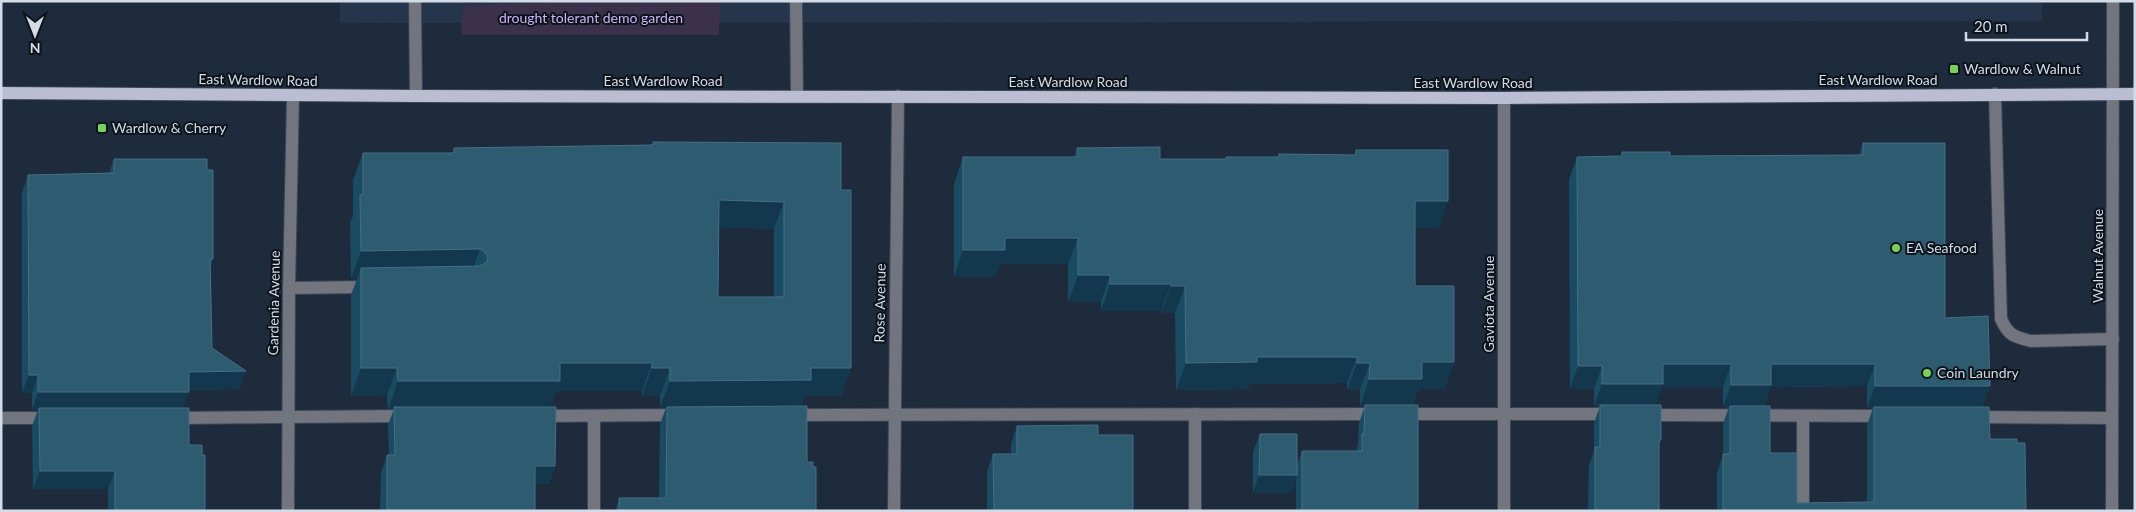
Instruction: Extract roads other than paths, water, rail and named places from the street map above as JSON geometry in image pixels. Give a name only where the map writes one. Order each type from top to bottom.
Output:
[{"type":"main road","name":"East Wardlow Road","points":[[1,93],[293,96],[1504,98],[2135,94]]},
{"type":"street","points":[[415,1],[416,96]]},
{"type":"street","points":[[796,1],[797,96]]},
{"type":"street","name":"Walnut Avenue","points":[[2112,511],[2113,1]]},
{"type":"street","points":[[1995,94],[2001,319],[2006,331],[2018,338],[2031,341],[2113,339]]},
{"type":"street","name":"Gardenia Avenue","points":[[288,511],[289,288],[293,96]]},
{"type":"street","name":"Rose Avenue","points":[[894,511],[893,414],[898,96]]},
{"type":"street","name":"Gaviota Avenue","points":[[1504,98],[1504,511]]},
{"type":"street","points":[[289,288],[382,287]]},
{"type":"street","points":[[1194,414],[1195,511]]},
{"type":"street","points":[[784,415],[1629,414],[1903,416]]},
{"type":"street","points":[[525,416],[694,415]]},
{"type":"street","points":[[160,418],[416,416]]},
{"type":"street","points":[[594,416],[594,511]]},
{"type":"street","points":[[1803,416],[1803,511]]},
{"type":"street","points":[[1962,417],[2112,418]]},
{"type":"street","points":[[1,418],[61,418]]},
{"type":"place","name":"Wardlow & Walnut","points":[[1954,69]]},
{"type":"place","name":"Wardlow & Cherry","points":[[102,128]]},
{"type":"place","name":"EA Seafood","points":[[1896,248]]},
{"type":"place","name":"Coin Laundry","points":[[1927,373]]},
{"type":"park label","name":"drought tolerant demo garden","points":[[591,18]]}]
